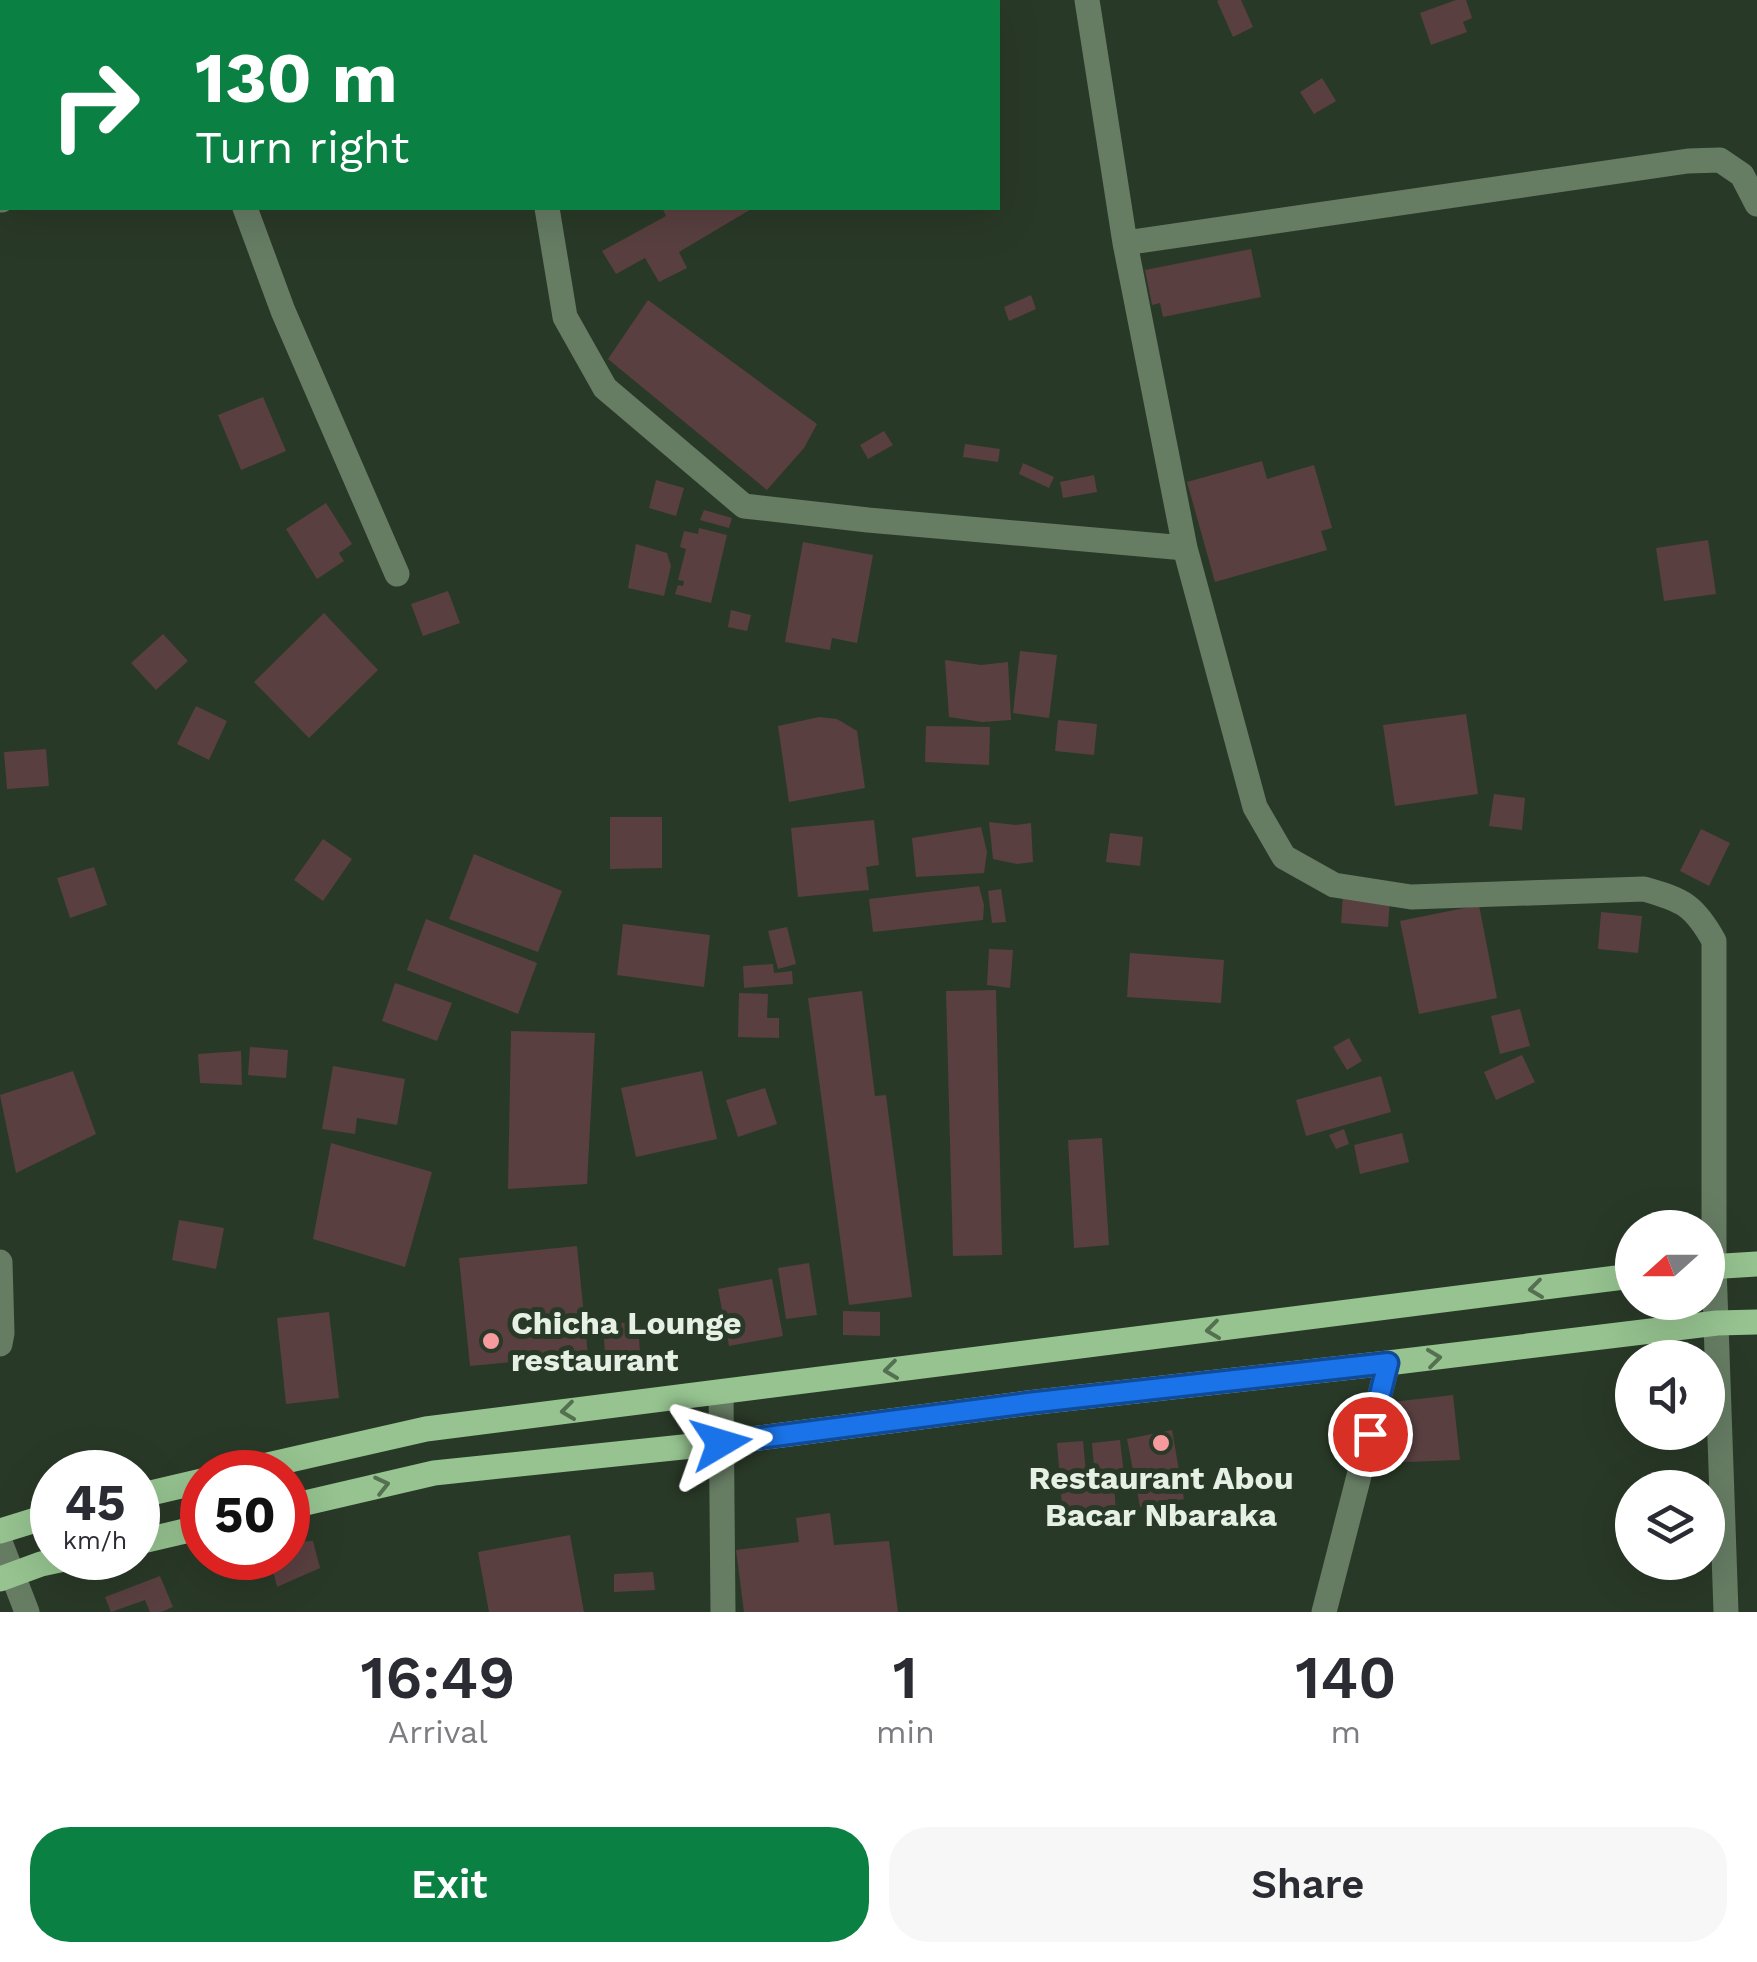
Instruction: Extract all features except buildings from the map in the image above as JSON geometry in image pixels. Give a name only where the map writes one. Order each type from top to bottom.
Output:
[{"type":"main road","points":[[1725,1265],[1757,1264]]},
{"type":"main road","points":[[310,1455],[426,1429],[1615,1278]]},
{"type":"main road","points":[[310,1502],[434,1473],[721,1443],[1717,1323],[1757,1322]]},
{"type":"main road","points":[[0,1531],[30,1522]]},
{"type":"main road","points":[[6,1577],[30,1570]]},
{"type":"street","points":[[1087,0],[1125,243],[1185,548],[1255,807],[1284,857],[1334,886],[1411,896],[1644,889],[1680,899],[1702,920],[1714,941],[1712,1210]]},
{"type":"street","points":[[1125,243],[1720,160],[1742,176],[1757,204]]},
{"type":"street","points":[[246,210],[282,311],[397,574]]},
{"type":"street","points":[[547,210],[566,317],[605,388],[744,506],[1185,548]]},
{"type":"street","points":[[0,1262],[0,1344]]},
{"type":"street","points":[[1717,1320],[1726,1612]]},
{"type":"street","points":[[1324,1612],[1388,1363]]},
{"type":"street","points":[[722,1392],[724,1612]]},
{"type":"street","points":[[0,1542],[6,1577],[26,1612]]},
{"type":"place","name":"Chicha Lounge restaurant","points":[[491,1341]]},
{"type":"place","name":"Restaurant Abou Bacar Nbaraka","points":[[1161,1443]]},
{"type":"route","points":[[721,1443],[1028,1403],[1388,1363],[1370,1434]]}]
